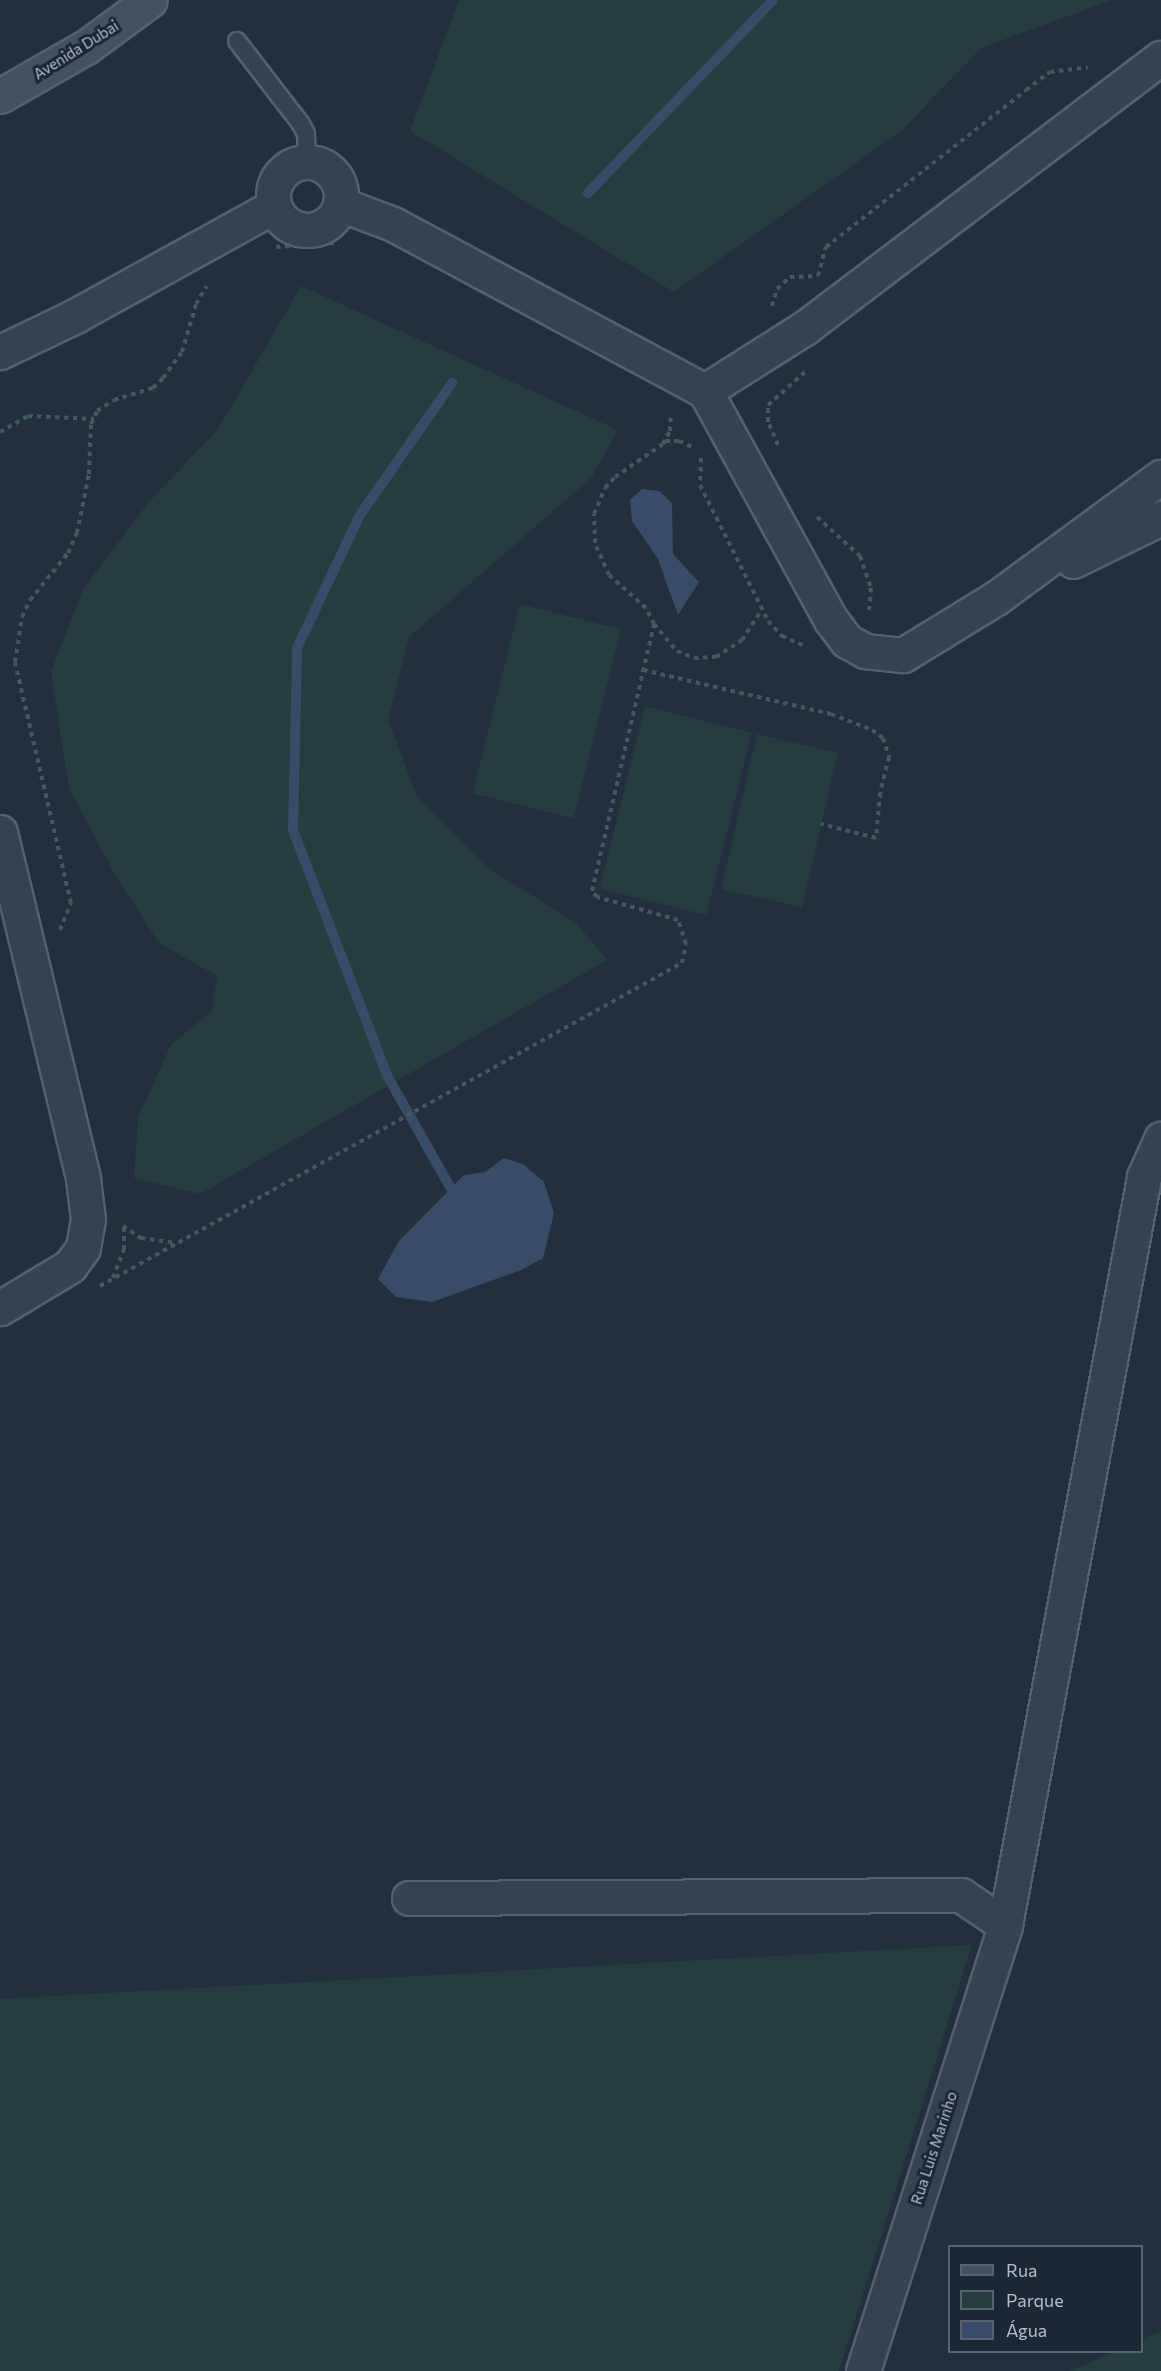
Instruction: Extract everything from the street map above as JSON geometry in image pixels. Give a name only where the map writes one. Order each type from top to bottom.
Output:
[{"type":"street","name":"Avenida Dubai","points":[[0,96],[86,47],[150,0]]},
{"type":"street","points":[[705,391],[806,327],[1161,58]]},
{"type":"street","points":[[307,162],[326,167],[338,180],[340,204],[338,213],[327,226],[310,231],[291,228],[277,215],[271,196],[276,178],[291,165],[307,162]]},
{"type":"street","points":[[340,204],[393,224],[705,391],[831,620],[853,644],[865,651],[903,655],[996,598],[1161,477]]},
{"type":"street","points":[[0,352],[75,316],[274,206]]},
{"type":"street","points":[[996,598],[1161,518]]},
{"type":"street","points":[[0,832],[83,1179],[88,1219],[83,1248],[70,1266],[0,1308]]},
{"type":"street","name":"Rua Luis Marinho","points":[[863,2371],[1005,1925],[1144,1177],[1161,1139]]},
{"type":"street","points":[[409,1898],[961,1895],[1005,1925]]},
{"type":"lane","points":[[237,41],[301,124],[306,134],[307,162]]},
{"type":"path","points":[[771,310],[777,289],[790,277],[818,276],[826,247],[1050,72],[1101,68]]},
{"type":"path","points":[[269,248],[297,243],[347,242]]},
{"type":"path","points":[[56,940],[71,903],[15,662],[26,608],[68,553],[77,533],[89,474],[94,419],[97,411],[114,400],[153,388],[163,378],[182,352],[196,304],[212,282]]},
{"type":"path","points":[[782,454],[768,422],[768,405],[807,371]]},
{"type":"path","points":[[670,403],[670,431],[665,441],[647,458],[615,477],[605,489],[594,514],[595,543],[609,575],[646,608],[654,624],[677,651],[694,658],[716,657],[742,640],[762,609]]},
{"type":"path","points":[[0,432],[28,417],[94,419]]},
{"type":"path","points":[[699,440],[702,453],[700,485],[762,609],[782,636],[831,659],[844,662],[870,609],[871,588],[860,556],[813,512]]},
{"type":"path","points":[[665,441],[679,441],[702,453]]},
{"type":"path","points":[[92,1290],[682,963],[686,944],[678,920],[597,897],[592,891],[654,624]]},
{"type":"path","points":[[643,670],[831,714],[872,729],[883,738],[889,757],[880,792],[876,838],[821,824]]},
{"type":"path","points":[[120,1223],[141,1238],[178,1243]]},
{"type":"path","points":[[113,1279],[124,1250],[124,1228]]},
{"type":"green space","points":[[459,0],[1112,0],[981,48],[902,130],[674,292],[410,131]]},
{"type":"green space","points":[[301,286],[618,430],[591,478],[409,637],[388,720],[417,796],[490,869],[576,923],[607,960],[200,1194],[134,1178],[138,1117],[171,1045],[212,1011],[217,976],[159,943],[117,878],[69,789],[51,672],[83,589],[148,503],[218,429]]},
{"type":"green space","points":[[520,604],[621,629],[574,818],[473,793]]},
{"type":"green space","points":[[645,706],[752,733],[706,915],[600,888]]},
{"type":"green space","points":[[757,734],[838,753],[802,908],[721,889]]},
{"type":"green space","points":[[972,1945],[839,2371],[0,2371],[0,1999]]},
{"type":"green space","points":[[1161,2331],[1161,2371],[1070,2371],[1112,2353],[1143,2353],[1143,2339]]},
{"type":"water","points":[[642,489],[659,491],[672,503],[673,554],[699,582],[678,615],[658,559],[632,521],[630,500]]},
{"type":"water","points":[[504,1158],[523,1164],[544,1182],[554,1213],[543,1258],[521,1270],[432,1302],[396,1297],[378,1279],[399,1241],[464,1175],[485,1172]]},
{"type":"waterway","points":[[588,193],[773,0]]},
{"type":"waterway","points":[[450,1187],[387,1075],[293,830],[297,648],[360,515],[452,383]]}]
